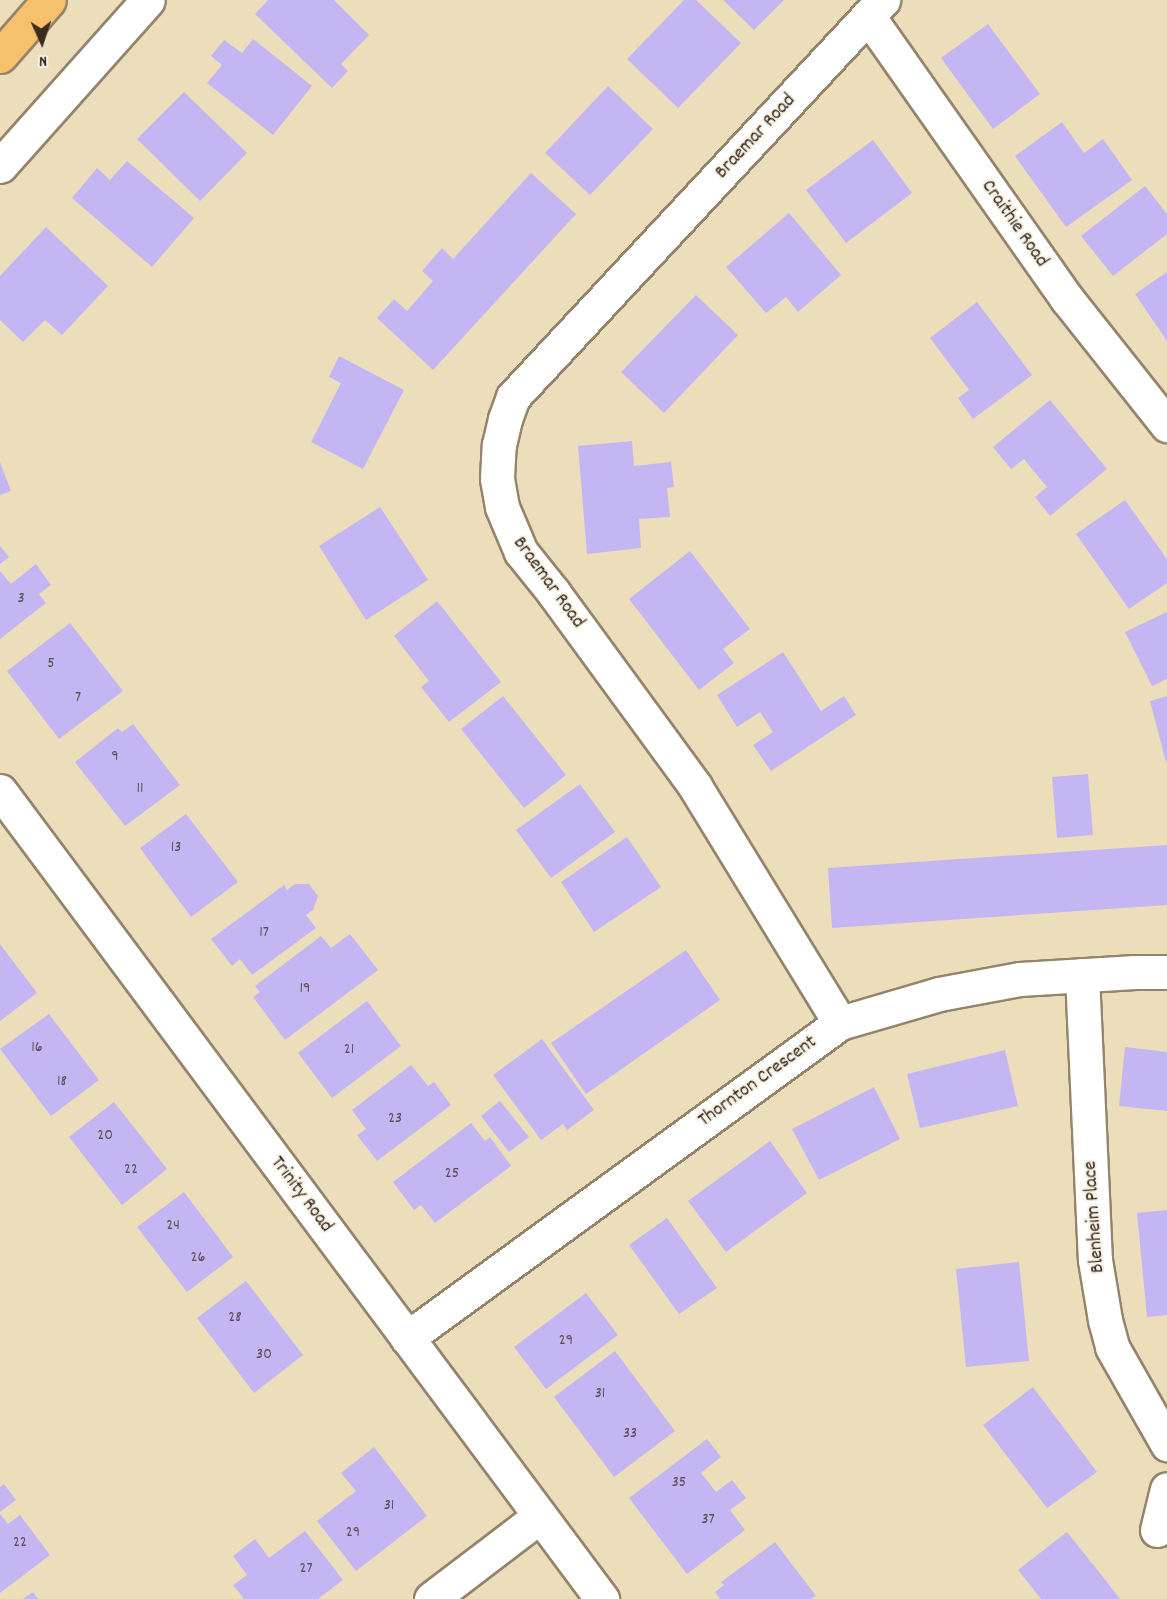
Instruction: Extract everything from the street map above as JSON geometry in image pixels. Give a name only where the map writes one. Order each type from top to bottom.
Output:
[{"type":"main road","points":[[0,56],[49,0]]},
{"type":"street","points":[[0,166],[148,0]]},
{"type":"street","name":"Craithie Road","points":[[876,8],[1067,299],[1167,425]]},
{"type":"street","name":"Braemar Road","points":[[840,1023],[695,786],[554,592],[521,552],[502,507],[497,478],[499,445],[513,397],[876,8]]},
{"type":"street","name":"Trinity Road","points":[[0,791],[602,1599]]},
{"type":"street","name":"Thornton Crescent","points":[[407,1338],[840,1023],[939,994],[1020,979],[1167,972]]},
{"type":"street","name":"Blenheim Place","points":[[1082,975],[1095,1260],[1105,1320],[1117,1356],[1167,1444]]},
{"type":"street","points":[[1157,1530],[1167,1489]]},
{"type":"street","points":[[431,1599],[540,1516]]},
{"type":"building","points":[[268,0],[334,0],[369,35],[341,64],[348,71],[332,88],[255,14]]},
{"type":"building","points":[[684,0],[696,0],[741,43],[678,108],[627,59]]},
{"type":"building","points":[[723,0],[784,0],[754,30]]},
{"type":"building","points":[[988,24],[1040,94],[993,129],[941,58]]},
{"type":"building","points":[[253,39],[312,86],[273,135],[207,83],[222,65],[211,56],[224,40],[242,53]]},
{"type":"building","points":[[608,86],[653,129],[590,195],[545,153]]},
{"type":"building","points":[[184,92],[247,153],[200,201],[137,139]]},
{"type":"building","points":[[1062,122],[1084,153],[1103,139],[1132,180],[1066,227],[1015,156]]},
{"type":"building","points":[[873,140],[912,193],[846,243],[806,190]]},
{"type":"building","points":[[127,161],[194,218],[152,267],[72,198],[97,168],[110,180]]},
{"type":"building","points":[[531,173],[576,214],[433,370],[377,318],[394,299],[407,311],[433,281],[422,271],[442,248],[453,259]]},
{"type":"building","points":[[1145,186],[1167,214],[1167,234],[1113,276],[1081,236]]},
{"type":"building","points":[[789,213],[841,275],[798,312],[786,297],[766,313],[726,267]]},
{"type":"building","points":[[46,227],[108,286],[62,335],[45,320],[23,342],[0,320],[0,276]]},
{"type":"building","points":[[1167,272],[1167,341],[1135,294]]},
{"type":"building","points":[[696,295],[738,335],[664,413],[621,372]]},
{"type":"building","points":[[977,302],[1032,375],[973,419],[958,398],[969,390],[930,338]]},
{"type":"building","points":[[339,356],[404,390],[363,469],[311,442],[341,383],[329,377]]},
{"type":"building","points":[[1050,400],[1107,469],[1050,516],[1035,497],[1047,487],[1024,459],[1011,469],[993,447]]},
{"type":"building","points":[[632,441],[634,466],[671,462],[674,487],[667,488],[670,517],[639,519],[641,548],[587,554],[578,446]]},
{"type":"building","points":[[0,462],[11,491],[0,495]]},
{"type":"building","points":[[1125,500],[1167,559],[1167,583],[1129,609],[1076,534]]},
{"type":"building","points":[[380,507],[428,580],[366,620],[319,546]]},
{"type":"building","points":[[0,546],[9,557],[0,564]]},
{"type":"building","points":[[690,551],[750,629],[723,649],[734,663],[699,690],[629,599]]},
{"type":"building","points":[[36,564],[51,585],[39,594],[46,603],[0,639],[0,571],[11,584]]},
{"type":"building","points":[[437,601],[501,682],[449,722],[421,687],[429,681],[394,636]]},
{"type":"building","points":[[1167,612],[1167,679],[1152,686],[1125,632]]},
{"type":"building","points":[[70,623],[123,691],[59,739],[7,671]]},
{"type":"building","points":[[783,652],[821,711],[844,696],[856,715],[771,771],[753,745],[773,732],[760,712],[737,727],[717,695]]},
{"type":"building","points":[[503,696],[566,775],[524,808],[461,729]]},
{"type":"building","points":[[1167,696],[1167,762],[1166,762],[1150,701]]},
{"type":"building","points":[[133,724],[180,785],[125,826],[75,762],[118,728],[122,732]]},
{"type":"building","points":[[1088,774],[1093,835],[1057,838],[1052,777]]},
{"type":"building","points":[[580,784],[615,832],[551,878],[516,830]]},
{"type":"building","points":[[186,814],[238,882],[191,917],[140,848]]},
{"type":"building","points":[[627,837],[661,887],[594,932],[561,882]]},
{"type":"building","points":[[1167,845],[1167,905],[832,928],[828,868]]},
{"type":"building","points":[[295,884],[309,884],[318,896],[313,910],[306,915],[316,928],[252,975],[240,959],[232,966],[211,939],[284,885],[287,890]]},
{"type":"building","points":[[350,934],[378,970],[285,1040],[253,997],[260,992],[255,986],[321,936],[331,948]]},
{"type":"building","points":[[0,944],[37,993],[0,1021]]},
{"type":"building","points":[[686,950],[720,1000],[586,1094],[551,1043]]},
{"type":"building","points":[[367,1001],[401,1046],[332,1098],[298,1053]]},
{"type":"building","points":[[49,1014],[99,1080],[51,1116],[0,1049]]},
{"type":"building","points":[[542,1039],[594,1110],[567,1130],[563,1124],[541,1140],[493,1075]]},
{"type":"building","points":[[1125,1047],[1167,1052],[1167,1111],[1119,1106]]},
{"type":"building","points":[[1005,1050],[1018,1106],[920,1128],[907,1074]]},
{"type":"building","points":[[411,1065],[428,1086],[434,1082],[451,1105],[377,1161],[357,1135],[366,1129],[352,1110]]},
{"type":"building","points":[[874,1087],[900,1139],[819,1180],[792,1129]]},
{"type":"building","points":[[500,1101],[529,1137],[509,1152],[481,1116]]},
{"type":"building","points":[[114,1102],[167,1169],[122,1205],[69,1137]]},
{"type":"building","points":[[471,1123],[485,1141],[490,1137],[511,1166],[435,1223],[421,1205],[414,1210],[393,1182]]},
{"type":"building","points":[[770,1141],[807,1193],[726,1252],[688,1201]]},
{"type":"building","points":[[184,1192],[233,1257],[187,1292],[137,1227]]},
{"type":"building","points":[[1167,1210],[1167,1315],[1147,1317],[1137,1213]]},
{"type":"building","points":[[667,1218],[717,1288],[679,1314],[629,1245]]},
{"type":"building","points":[[1019,1262],[1029,1361],[966,1367],[956,1269]]},
{"type":"building","points":[[246,1281],[303,1355],[254,1393],[197,1318]]},
{"type":"building","points":[[586,1293],[618,1335],[546,1389],[514,1347]]},
{"type":"building","points":[[615,1351],[675,1431],[614,1477],[554,1397]]},
{"type":"building","points":[[1033,1387],[1097,1472],[1047,1508],[983,1425]]},
{"type":"building","points":[[707,1439],[721,1457],[701,1473],[716,1492],[732,1480],[746,1498],[730,1510],[745,1530],[687,1574],[629,1498]]},
{"type":"building","points":[[374,1447],[427,1516],[356,1571],[317,1521],[356,1491],[341,1473]]},
{"type":"building","points":[[4,1484],[16,1500],[0,1512],[0,1487]]},
{"type":"building","points":[[0,1514],[8,1524],[20,1515],[50,1555],[0,1593]]},
{"type":"building","points":[[305,1531],[343,1580],[318,1599],[244,1599],[233,1585],[247,1575],[233,1556],[255,1539],[269,1558]]},
{"type":"building","points":[[1067,1532],[1120,1599],[1041,1599],[1018,1570]]},
{"type":"building","points":[[775,1542],[816,1596],[811,1599],[720,1599],[715,1592],[724,1585],[721,1582]]},
{"type":"building","points":[[33,1592],[38,1599],[23,1599]]}]
